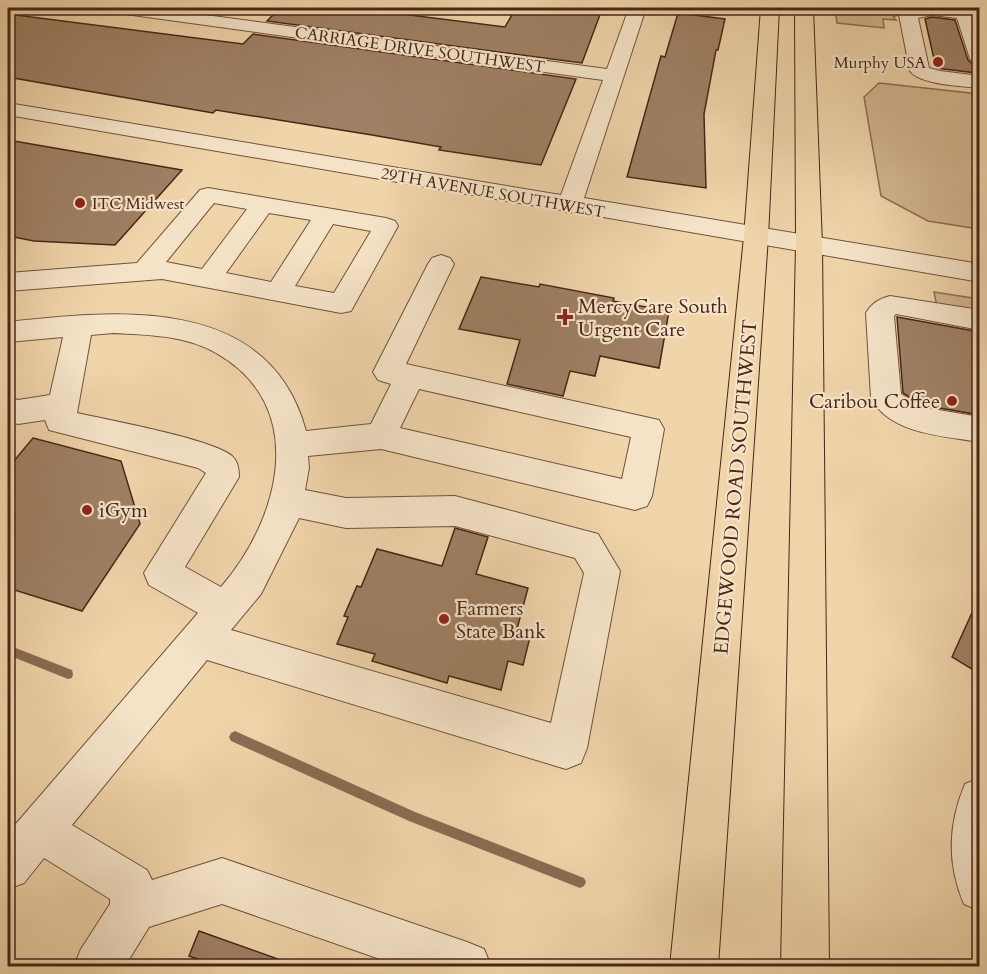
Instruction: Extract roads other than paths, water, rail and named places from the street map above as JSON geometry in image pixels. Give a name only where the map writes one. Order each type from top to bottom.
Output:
[{"type":"main road","name":"EDGEWOOD ROAD SOUTHWEST","points":[[694,966],[756,237],[770,8]]},
{"type":"main road","points":[[804,8],[808,245],[805,966]]},
{"type":"street","name":"CARRIAGE DRIVE SOUTHWEST","points":[[118,8],[614,76]]},
{"type":"street","points":[[569,206],[638,8]]},
{"type":"street","points":[[980,59],[972,13],[932,10],[908,15],[920,71],[937,77],[980,82]]},
{"type":"street","name":"29TH AVENUE SOUTHWEST","points":[[8,110],[569,206],[980,273]]},
{"type":"street","points":[[8,282],[162,270],[341,304],[386,226],[208,195],[145,271]]},
{"type":"street","points":[[208,279],[263,204]]},
{"type":"street","points":[[278,292],[326,216]]},
{"type":"street","points":[[292,444],[381,436],[635,496],[648,429],[388,372],[441,264]]},
{"type":"street","points":[[980,320],[896,305],[880,313],[886,398],[891,405],[908,415],[980,430]]},
{"type":"street","points":[[8,332],[112,323],[172,327],[225,345],[255,366],[277,394],[290,429],[293,468],[281,522],[254,572],[8,867]]},
{"type":"street","points":[[79,327],[60,421],[206,457],[222,466],[223,477],[162,573],[225,609]]},
{"type":"street","points":[[381,436],[410,376]]},
{"type":"street","points":[[8,409],[18,412],[63,405]]},
{"type":"street","points":[[200,639],[566,748],[603,572],[586,545],[455,512],[418,510],[346,513],[286,501]]},
{"type":"street","points":[[980,799],[971,852],[980,888]]},
{"type":"street","points":[[39,830],[131,886],[134,909],[98,966]]},
{"type":"street","points":[[134,909],[222,881],[467,966]]},
{"type":"waterway","points":[[8,650],[68,674]]},
{"type":"waterway","points":[[235,737],[413,817],[580,882]]},
{"type":"place","name":"Murphy USA","points":[[938,62]]},
{"type":"place","name":"ITC Midwest","points":[[80,203]]},
{"type":"place","name":"MercyCare South Urgent Care","points":[[565,317]]},
{"type":"place","name":"Caribou Coffee","points":[[952,401]]},
{"type":"place","name":"iGym","points":[[87,510]]},
{"type":"place","name":"Farmers State Bank","points":[[444,619]]}]
